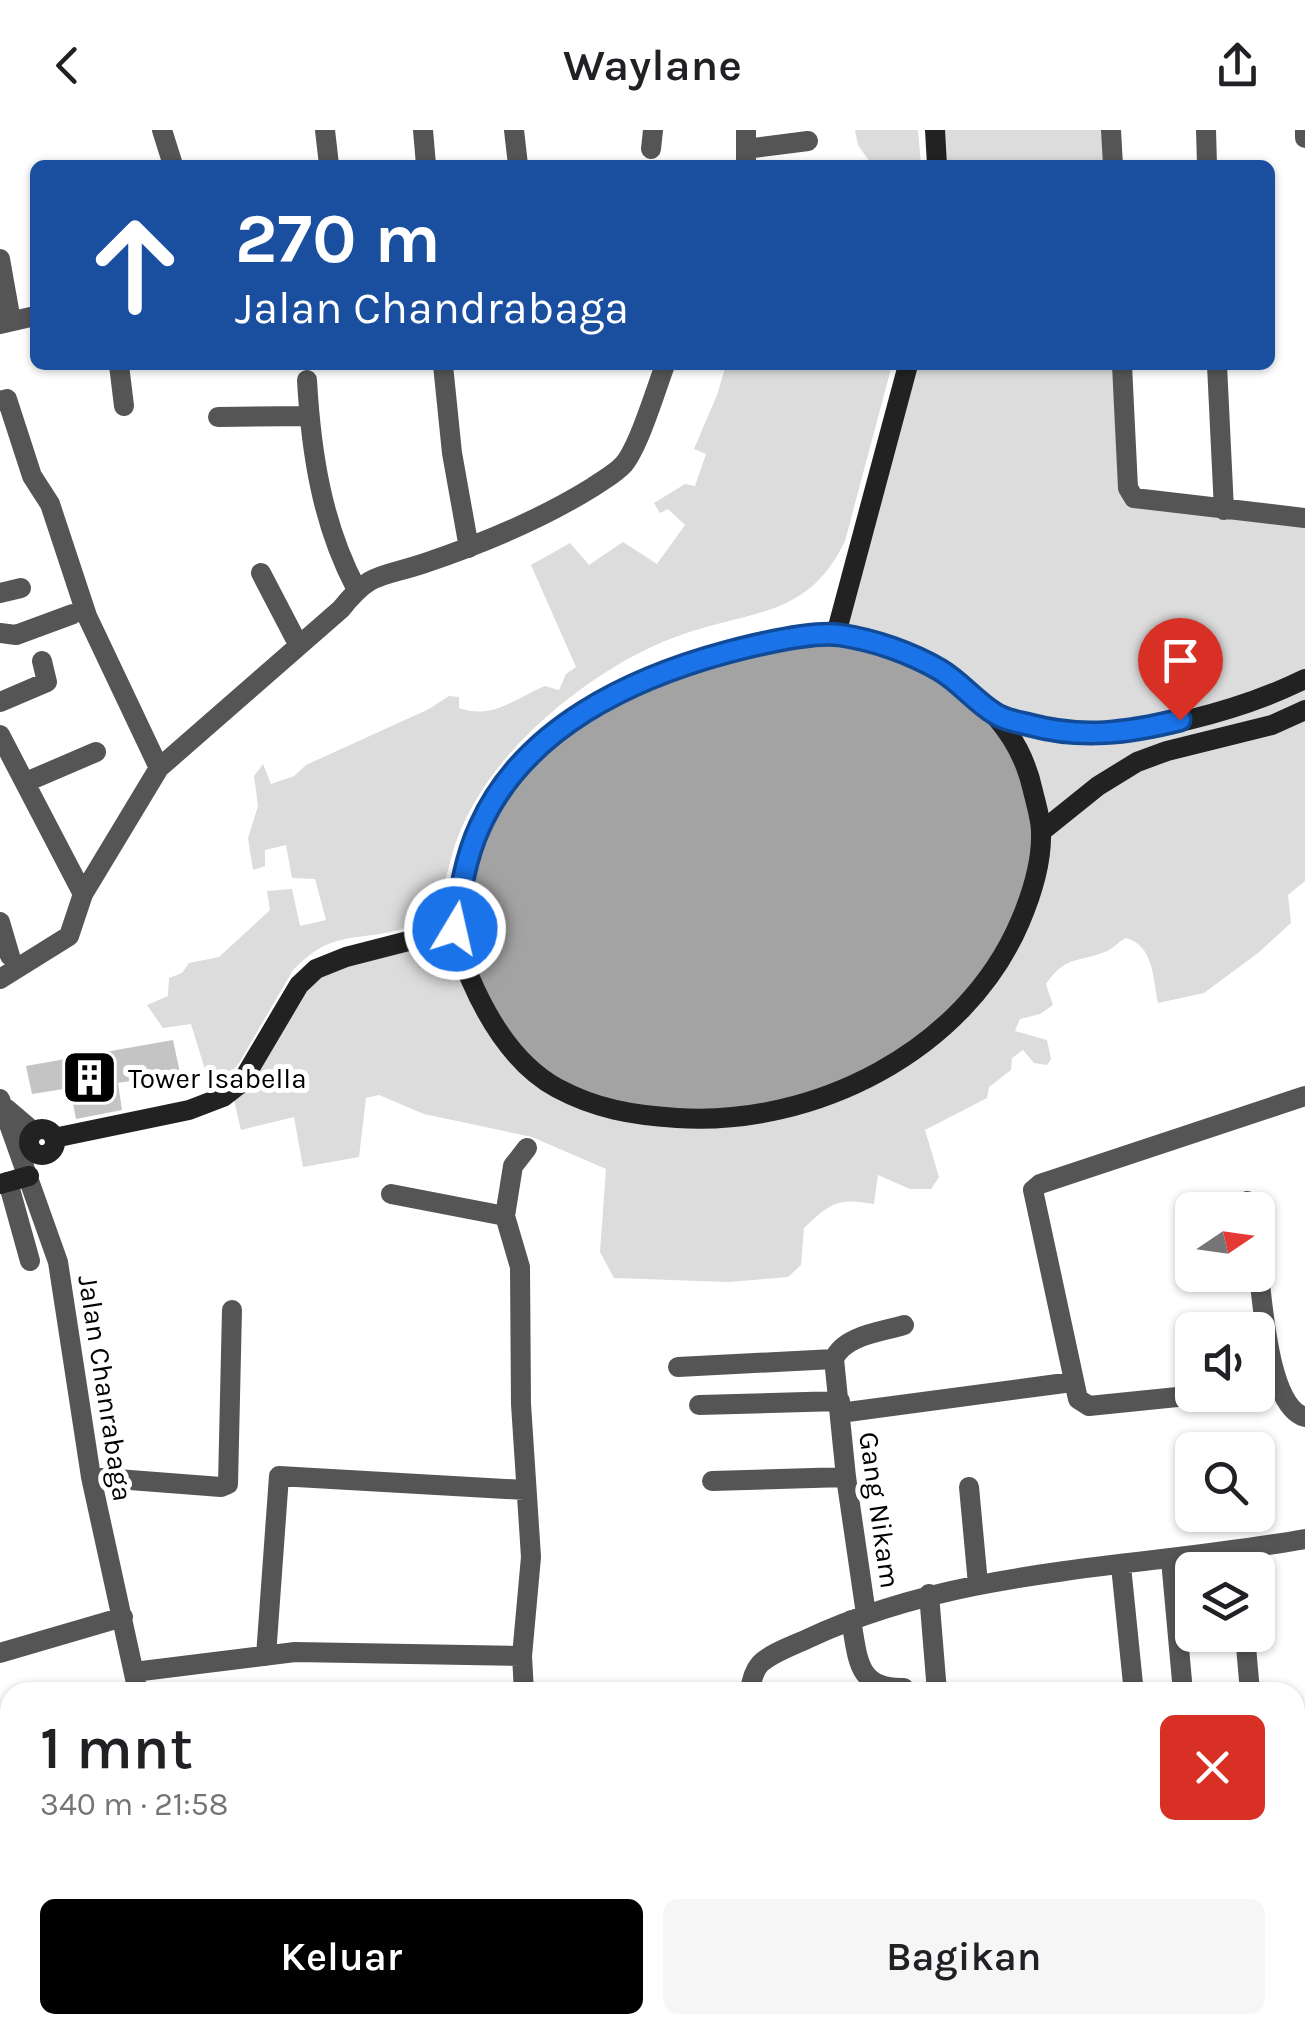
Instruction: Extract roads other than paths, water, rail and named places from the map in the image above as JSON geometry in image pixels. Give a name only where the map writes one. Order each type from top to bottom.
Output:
[{"type":"street","points":[[162,130],[171,160]]},
{"type":"street","points":[[325,130],[328,160]]},
{"type":"street","points":[[422,130],[425,160]]},
{"type":"street","points":[[514,130],[517,160]]},
{"type":"street","points":[[935,130],[937,160]]},
{"type":"street","points":[[1111,130],[1113,160]]},
{"type":"street","points":[[1206,130],[1207,160]]},
{"type":"street","points":[[1304,130],[1305,138]]},
{"type":"street","points":[[746,148],[808,141]]},
{"type":"street","points":[[0,259],[6,323]]},
{"type":"street","points":[[120,370],[124,406]]},
{"type":"street","points":[[444,370],[452,453],[469,548]]},
{"type":"street","points":[[0,979],[69,936],[83,894],[159,768],[341,609],[356,588],[379,576],[469,548],[557,510],[623,465],[663,370]]},
{"type":"street","points":[[836,634],[907,370]]},
{"type":"street","points":[[1122,370],[1128,488],[1134,498],[1305,518]]},
{"type":"street","points":[[1217,370],[1224,510]]},
{"type":"street","points":[[306,380],[330,534],[356,588]]},
{"type":"street","points":[[0,401],[7,400],[32,476],[50,504],[87,616],[159,768]]},
{"type":"street","points":[[218,418],[309,416]]},
{"type":"street","points":[[261,572],[299,646]]},
{"type":"street","points":[[0,633],[24,632],[73,614]]},
{"type":"street","points":[[836,634],[878,643],[941,671],[997,716],[1027,766],[1042,831],[1034,890],[1009,948],[976,994],[938,1032],[869,1078],[828,1096],[762,1114],[716,1120],[588,1105],[549,1084],[517,1055],[486,1014],[455,929],[461,882],[480,824],[524,761],[567,723],[627,686],[686,663],[754,645],[836,634]]},
{"type":"street","points":[[0,702],[47,682],[42,662]]},
{"type":"street","points":[[997,716],[1062,733],[1120,733],[1230,708],[1305,680]]},
{"type":"street","points":[[1042,831],[1109,778],[1137,762],[1272,726],[1305,710]]},
{"type":"street","points":[[0,735],[83,894]]},
{"type":"street","points":[[26,782],[96,752]]},
{"type":"street","points":[[0,922],[10,956]]},
{"type":"street","points":[[30,1261],[12,1181],[43,1142],[207,1104],[232,1092],[300,985],[316,969],[346,956],[455,929]]},
{"type":"street","points":[[1175,1397],[1090,1406],[1078,1400],[1034,1199],[1035,1188],[1305,1096]]},
{"type":"street","points":[[1,1102],[43,1142]]},
{"type":"street","name":"Jalan Chanrabaga","points":[[1,1102],[12,1181],[62,1283],[91,1477],[136,1682]]},
{"type":"street","points":[[523,1682],[522,1656],[531,1558],[524,1490],[520,1260],[505,1216],[513,1166],[527,1148]]},
{"type":"street","points":[[391,1194],[505,1216]]},
{"type":"street","points":[[91,1477],[220,1487],[228,1484],[232,1310]]},
{"type":"street","points":[[678,1367],[834,1359],[842,1346],[851,1341],[904,1325]]},
{"type":"street","name":"Gang Nikam","points":[[834,1359],[863,1673],[875,1682]]},
{"type":"street","points":[[699,1405],[840,1407],[1072,1382]]},
{"type":"street","points":[[1275,1395],[1305,1418]]},
{"type":"street","points":[[266,1656],[279,1476],[524,1490]]},
{"type":"street","points":[[712,1481],[846,1476]]},
{"type":"street","points":[[969,1487],[978,1584]]},
{"type":"street","points":[[1265,1552],[1305,1539]]},
{"type":"street","points":[[1171,1560],[1182,1682]]},
{"type":"street","points":[[752,1682],[760,1664],[859,1617],[929,1594],[978,1584],[1175,1560]]},
{"type":"street","points":[[1121,1566],[1133,1682]]},
{"type":"street","points":[[929,1594],[936,1682]]},
{"type":"street","points":[[0,1652],[123,1617]]},
{"type":"street","points":[[136,1682],[295,1652],[522,1656]]},
{"type":"street","points":[[1246,1652],[1249,1682]]},
{"type":"place","name":"Tower Isabella","points":[[89,1078]]}]
